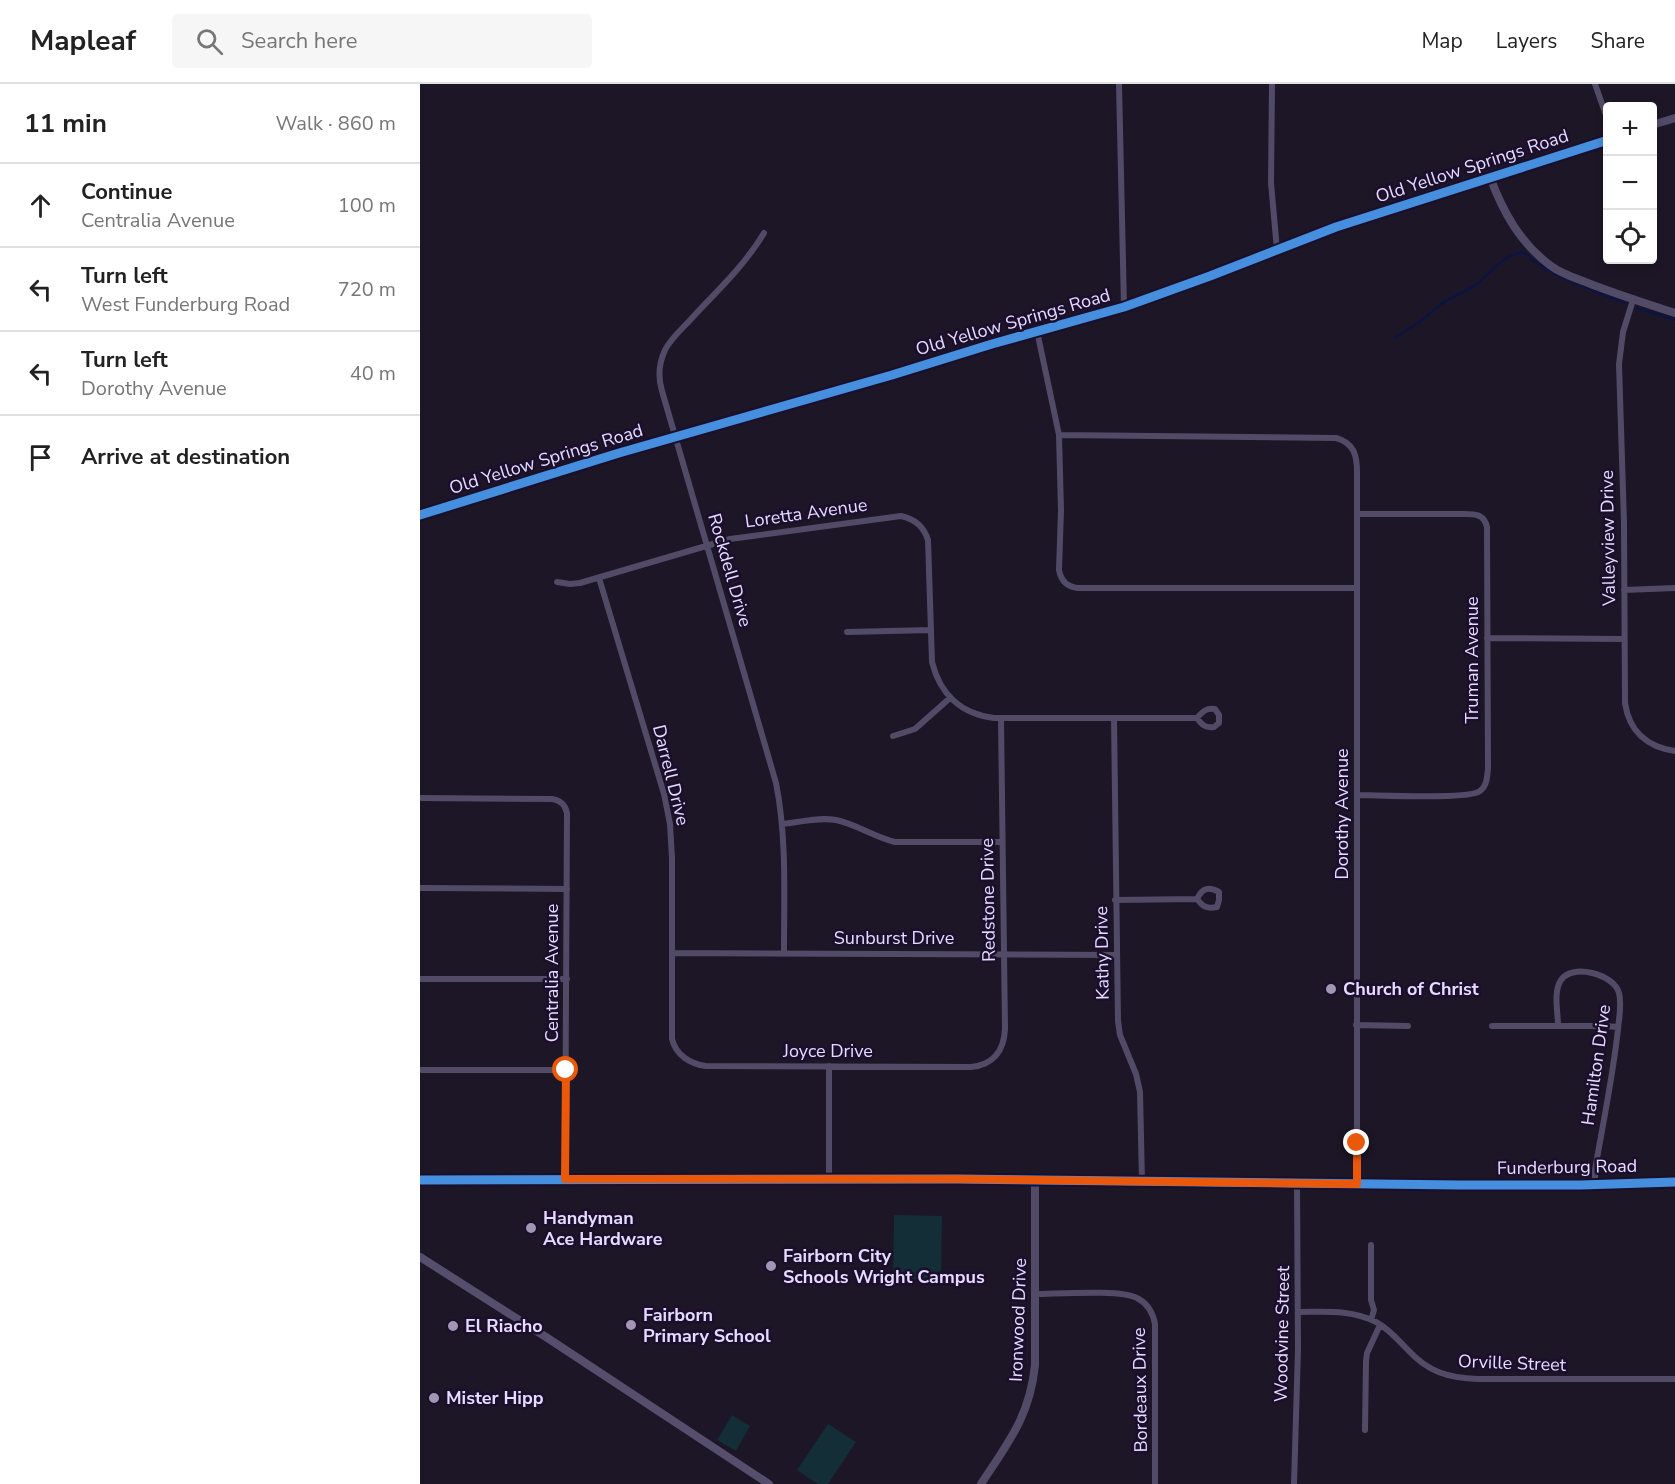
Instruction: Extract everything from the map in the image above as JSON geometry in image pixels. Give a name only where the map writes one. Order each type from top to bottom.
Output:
[{"type":"main road","points":[[420,1257],[769,1484]]},
{"type":"street","points":[[1119,84],[1124,307]]},
{"type":"street","points":[[1272,84],[1271,183],[1277,250]]},
{"type":"street","points":[[1595,84],[1603,107]]},
{"type":"street","points":[[1657,125],[1675,118]]},
{"type":"street","name":"Old Yellow Springs Road","points":[[420,515],[675,436],[1124,307],[1336,227],[1603,142]]},
{"type":"street","points":[[1490,177],[1502,207],[1514,228],[1527,244],[1552,267],[1633,300],[1675,313]]},
{"type":"street","name":"Rockdell Drive","points":[[764,233],[742,265],[671,341],[660,367],[661,385],[675,436],[774,771],[782,824],[784,953]]},
{"type":"street","name":"Valleyview Drive","points":[[1633,300],[1623,332],[1619,364],[1623,451],[1624,703],[1634,729],[1643,739],[1661,748],[1675,751]]},
{"type":"street","points":[[1037,331],[1059,435],[1061,510],[1059,570],[1066,584],[1078,588],[1357,588]]},
{"type":"street","name":"Dorothy Avenue","points":[[1059,435],[1335,438],[1344,441],[1354,450],[1357,461],[1357,1184]]},
{"type":"street","name":"Truman Avenue","points":[[1357,514],[1473,514],[1483,518],[1487,527],[1487,781],[1479,792],[1473,795],[1357,795]]},
{"type":"street","name":"Loretta Avenue","points":[[557,582],[576,584],[730,539],[894,516],[908,518],[920,525],[927,535],[931,630]]},
{"type":"street","name":"Darrell Drive","points":[[599,578],[669,816],[672,858],[672,1039],[682,1055]]},
{"type":"street","points":[[1624,590],[1675,588]]},
{"type":"street","points":[[847,633],[931,630],[934,672],[950,698],[973,714],[1001,719],[1197,718]]},
{"type":"street","points":[[1487,638],[1624,639]]},
{"type":"street","points":[[893,736],[915,729],[950,698]]},
{"type":"street","name":"Redstone Drive","points":[[977,1066],[991,1061],[998,1054],[1005,1029],[1001,719]]},
{"type":"street","name":"Kathy Drive","points":[[1114,719],[1115,900],[1119,1028],[1136,1074],[1140,1092],[1142,1182]]},
{"type":"street","name":"Centralia Avenue","points":[[420,798],[552,799],[564,804],[567,813],[565,1179]]},
{"type":"street","points":[[782,824],[835,820],[895,842],[1002,842]]},
{"type":"street","points":[[420,888],[567,889]]},
{"type":"street","points":[[1115,900],[1197,899]]},
{"type":"street","name":"Sunburst Drive","points":[[672,952],[1116,954]]},
{"type":"street","name":"Hamilton Drive","points":[[1558,1025],[1557,994],[1559,983],[1566,975],[1579,972],[1601,975],[1609,979],[1618,989],[1620,999],[1618,1027],[1595,1170],[1595,1184]]},
{"type":"street","points":[[420,979],[567,979]]},
{"type":"street","points":[[1356,1025],[1408,1026]]},
{"type":"street","points":[[1492,1026],[1618,1027]]},
{"type":"street","name":"Joyce Drive","points":[[682,1055],[694,1064],[706,1066],[977,1066]]},
{"type":"street","points":[[829,1066],[829,1179]]},
{"type":"street","points":[[420,1070],[566,1070]]},
{"type":"street","name":"Funderburg Road","points":[[420,1180],[829,1179],[1460,1185],[1675,1182]]},
{"type":"street","name":"Ironwood Drive","points":[[981,1484],[1016,1430],[1031,1392],[1035,1365],[1035,1180]]},
{"type":"street","name":"Woodvine Street","points":[[1294,1484],[1298,1312],[1297,1184]]},
{"type":"street","points":[[1371,1245],[1371,1300],[1374,1310],[1371,1320]]},
{"type":"street","name":"Bordeaux Drive","points":[[1035,1294],[1128,1294],[1142,1301],[1151,1311],[1155,1324],[1155,1484]]},
{"type":"street","name":"Orville Street","points":[[1298,1312],[1349,1313],[1371,1320],[1394,1335],[1419,1361],[1448,1376],[1478,1379],[1675,1379]]},
{"type":"street","points":[[1365,1430],[1367,1353],[1380,1325]]},
{"type":"shaded area","points":[[894,1215],[942,1216],[941,1280],[893,1279]]},
{"type":"shaded area","points":[[732,1415],[750,1426],[736,1451],[717,1440]]},
{"type":"shaded area","points":[[828,1424],[856,1442],[828,1484],[818,1484],[797,1470]]},
{"type":"waterway","points":[[1394,338],[1417,324],[1444,302],[1476,285],[1510,256],[1523,252],[1559,276],[1625,303]]},
{"type":"waterway","points":[[1637,308],[1675,320]]},
{"type":"cycle path","points":[[420,515],[619,453],[1124,307],[1336,227],[1603,142]]},
{"type":"cycle path","points":[[420,1180],[958,1179],[1460,1185],[1675,1182]]},
{"type":"place","name":"Church of Christ","points":[[1331,989]]},
{"type":"place","name":"Handyman Ace Hardware","points":[[531,1228]]},
{"type":"place","name":"Fairborn City Schools Wright Campus","points":[[771,1266]]},
{"type":"place","name":"Fairborn Primary School","points":[[631,1325]]},
{"type":"place","name":"El Riacho","points":[[453,1326]]},
{"type":"place","name":"Mister Hipp","points":[[434,1398]]},
{"type":"route","points":[[566,1070],[565,1179],[958,1179],[1357,1184],[1357,1143]]}]
